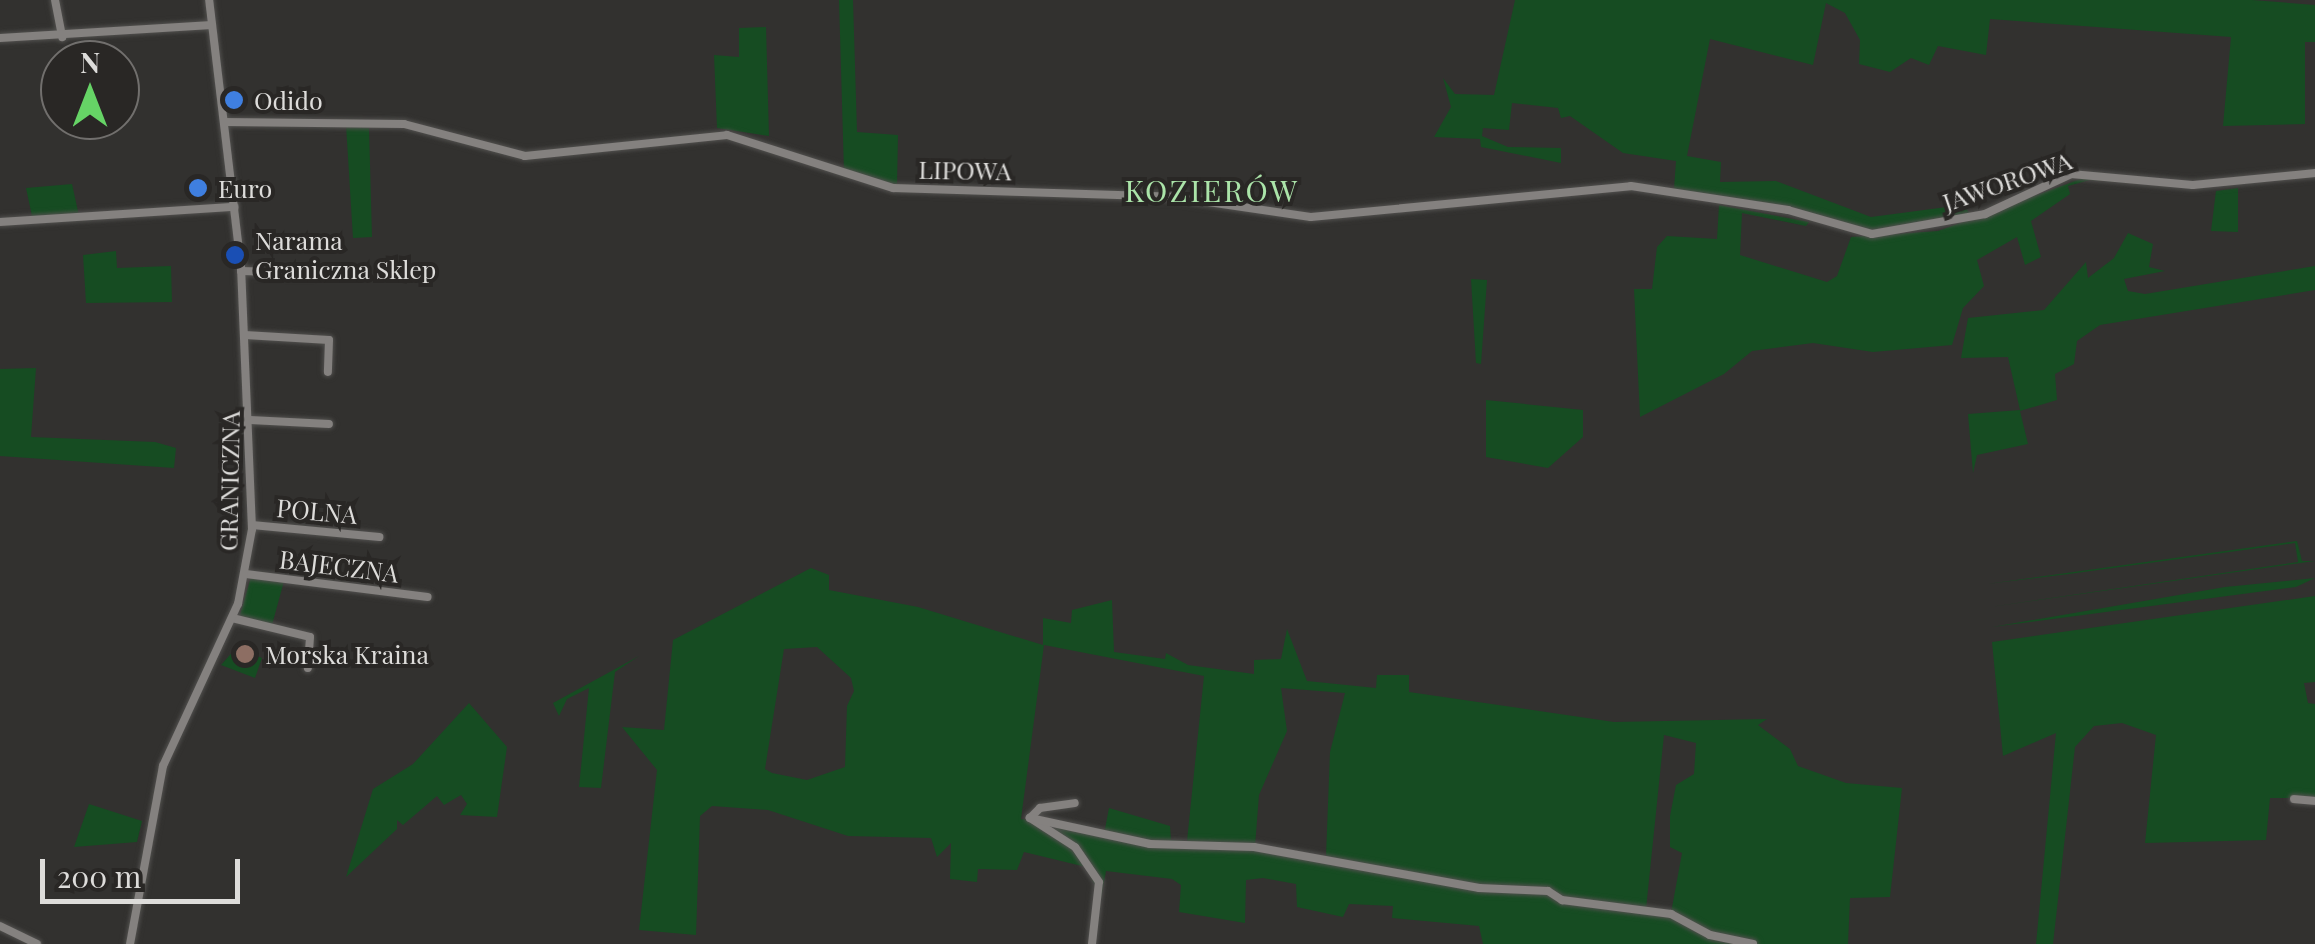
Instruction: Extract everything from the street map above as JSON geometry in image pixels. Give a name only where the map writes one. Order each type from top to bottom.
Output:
[{"type":"street","points":[[55,0],[62,37]]},
{"type":"street","name":"GRANICZNA","points":[[130,944],[163,766],[232,618],[246,574],[252,525],[242,271],[210,0]]},
{"type":"street","points":[[0,38],[212,25]]},
{"type":"street","name":"LIPOWA","points":[[224,122],[431,127],[524,156],[727,134],[893,188],[1174,197],[1311,217],[1616,186],[1716,199]]},
{"type":"street","name":"JAWOROWA","points":[[1716,199],[1891,234],[1985,214],[2070,174],[2193,186],[2315,173]]},
{"type":"street","points":[[0,222],[235,207]]},
{"type":"street","points":[[242,271],[312,273]]},
{"type":"street","points":[[246,334],[329,340],[328,372]]},
{"type":"street","points":[[250,420],[329,424]]},
{"type":"street","name":"POLNA","points":[[252,525],[379,537]]},
{"type":"street","name":"BAJECZNA","points":[[246,574],[428,597]]},
{"type":"street","points":[[232,618],[310,637],[308,668]]},
{"type":"street","points":[[2294,799],[2315,801]]},
{"type":"street","points":[[1030,818],[1040,808],[1075,804]]},
{"type":"street","points":[[1030,818],[1034,826],[1076,848],[1094,870],[1099,882],[1092,944]]},
{"type":"street","points":[[1030,818],[1150,844],[1254,847],[1480,888],[1548,892],[1562,900],[1671,914],[1710,935],[1754,944]]},
{"type":"street","points":[[0,926],[37,944]]},
{"type":"green space","points":[[839,0],[853,0],[857,132],[898,135],[897,185],[844,172]]},
{"type":"green space","points":[[1515,0],[2252,0],[2315,5],[2315,42],[2305,42],[2305,124],[2223,126],[2231,37],[1990,19],[1986,55],[1938,46],[1929,65],[1911,58],[1890,72],[1859,64],[1860,40],[1845,13],[1826,3],[1813,65],[1710,39],[1687,156],[1721,162],[1720,182],[1776,181],[1871,217],[1962,205],[1973,216],[1871,230],[1794,208],[1674,189],[1676,161],[1623,153],[1570,116],[1561,118],[1558,108],[1512,103],[1509,130],[1483,128],[1482,136],[1508,147],[1561,148],[1561,163],[1481,147],[1480,139],[1434,137],[1451,107],[1443,78],[1455,94],[1494,95]]},
{"type":"green space","points":[[766,27],[769,136],[717,128],[714,55],[739,57],[739,28]]},
{"type":"green space","points":[[346,125],[369,128],[372,237],[353,238]]},
{"type":"green space","points":[[2086,177],[2148,184],[2090,180],[2068,186],[2070,194],[2031,221],[2041,257],[2025,265],[2017,237],[1977,260],[1984,286],[1963,308],[1952,345],[1873,352],[1813,343],[1752,351],[1724,374],[1640,417],[1634,289],[1652,289],[1657,247],[1667,236],[1717,239],[1719,205],[1809,222],[1806,226],[1742,213],[1740,255],[1827,282],[1837,276],[1851,237],[1938,231]]},
{"type":"green space","points":[[72,184],[79,216],[32,216],[26,188]]},
{"type":"green space","points":[[2238,188],[2238,232],[2211,231],[2216,191]]},
{"type":"green space","points":[[2128,233],[2153,244],[2149,267],[2165,271],[2124,279],[2128,291],[2145,294],[2315,266],[2315,290],[2100,325],[2077,341],[2074,364],[2055,374],[2057,400],[2020,411],[2028,444],[1977,455],[1973,473],[1968,414],[2020,410],[2008,357],[1961,358],[1968,318],[2044,310],[2086,262],[2088,278],[2114,258]]},
{"type":"green space","points":[[116,251],[117,268],[171,266],[172,302],[86,303],[83,255]]},
{"type":"green space","points":[[1471,279],[1487,280],[1481,364],[1476,363]]},
{"type":"green space","points":[[36,368],[31,437],[155,442],[176,448],[174,468],[0,456],[0,369]]},
{"type":"green space","points":[[1486,400],[1583,410],[1583,437],[1548,468],[1486,457]]},
{"type":"green space","points":[[2297,541],[2302,561],[2315,561],[1990,607],[2298,562],[2295,543],[1987,584]]},
{"type":"green space","points":[[811,568],[829,575],[829,590],[918,607],[1043,645],[1043,618],[1071,623],[1072,610],[1112,600],[1114,652],[1165,659],[1166,653],[1188,665],[1254,674],[1254,660],[1281,659],[1287,629],[1307,681],[1376,688],[1377,675],[1409,675],[1409,692],[1614,722],[1767,719],[1758,725],[1790,749],[1798,766],[1846,783],[1902,788],[1890,897],[1850,898],[1848,944],[1483,944],[1479,926],[1392,918],[1393,906],[1349,904],[1343,917],[1297,907],[1296,884],[1263,878],[1246,880],[1245,923],[1179,912],[1181,885],[1172,879],[1106,871],[1097,922],[1096,888],[1086,867],[1024,852],[1017,870],[978,869],[977,882],[950,879],[951,843],[937,857],[931,838],[848,836],[768,810],[712,806],[700,816],[696,935],[639,930],[657,770],[622,727],[664,730],[673,640]],"holes":[[[1044,645],[1204,676],[1187,841],[1171,840],[1170,826],[1109,808],[1104,834],[1021,819]],[[817,647],[851,678],[854,691],[847,706],[845,767],[807,780],[765,769],[784,649]],[[1281,688],[1345,693],[1330,752],[1326,856],[1255,846],[1259,795],[1287,731]],[[1664,735],[1696,743],[1694,774],[1676,785],[1670,816],[1670,847],[1682,853],[1671,913],[1646,909]]]},
{"type":"green space","points":[[251,577],[284,581],[272,625],[239,618]]},
{"type":"green space","points":[[2315,578],[2296,587],[1992,627],[2225,587]]},
{"type":"green space","points":[[2315,596],[2315,682],[2304,683],[2308,703],[2315,704],[2315,798],[2270,798],[2266,840],[2145,843],[2156,735],[2122,723],[2094,726],[2075,747],[2053,944],[2036,944],[2056,733],[2003,756],[1992,642]]},
{"type":"green space","points":[[237,647],[262,658],[255,678],[221,665]]},
{"type":"green space","points":[[639,656],[615,672],[601,788],[579,787],[589,688],[567,699],[559,716],[553,703]]},
{"type":"green space","points":[[469,703],[507,747],[497,817],[460,815],[467,804],[461,795],[444,805],[437,796],[403,825],[397,820],[397,829],[346,877],[373,789],[413,764]]},
{"type":"green space","points":[[89,804],[142,821],[137,842],[74,847]]},
{"type":"place","name":"Odido","points":[[234,100]]},
{"type":"place","name":"Euro","points":[[198,188]]},
{"type":"place","name":"Narama Graniczna Sklep","points":[[235,255]]},
{"type":"place","name":"Morska Kraina","points":[[245,654]]},
{"type":"district","name":"KOZIERÓW","points":[[1212,190]]}]
